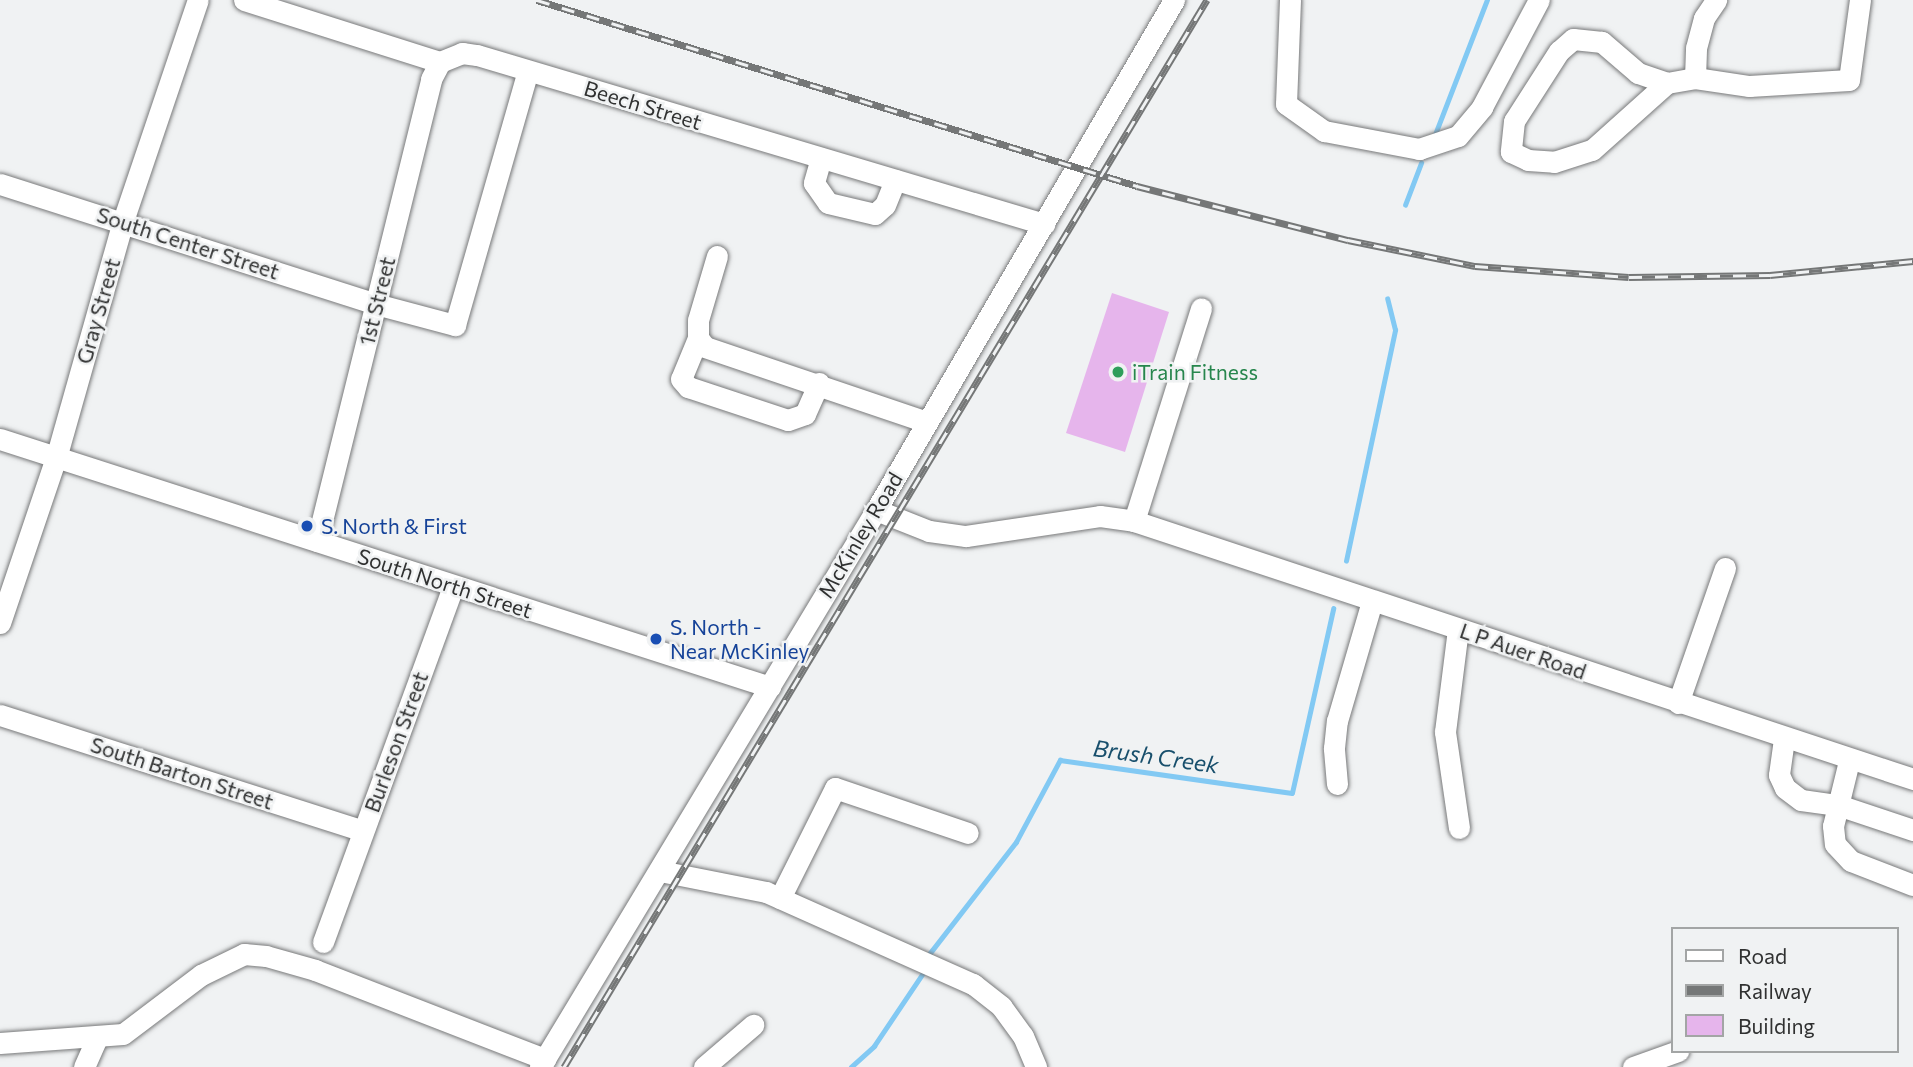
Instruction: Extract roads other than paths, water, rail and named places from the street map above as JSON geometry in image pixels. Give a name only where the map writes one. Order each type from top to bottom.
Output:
[{"type":"street","name":"Gray Street","points":[[0,623],[56,458],[123,221],[198,0]]},
{"type":"street","name":"Beech Street","points":[[244,0],[440,62],[462,53],[528,71],[1044,225]]},
{"type":"street","name":"McKinley Road","points":[[542,1063],[876,510],[1174,0]]},
{"type":"street","points":[[1290,0],[1286,104],[1324,131],[1419,149],[1458,136],[1482,107],[1539,0]]},
{"type":"street","points":[[1695,78],[1696,48],[1704,18],[1716,0]]},
{"type":"street","points":[[1667,83],[1592,150],[1554,162],[1528,160],[1511,152],[1514,121],[1559,51],[1573,39],[1602,43],[1638,73],[1667,83],[1695,78],[1749,86],[1849,80],[1860,0]]},
{"type":"street","name":"1st Street","points":[[317,541],[431,79],[440,62]]},
{"type":"street","name":"South Center Street","points":[[0,184],[123,221],[376,304],[455,325],[528,71]]},
{"type":"street","points":[[821,158],[814,183],[828,203],[875,214],[885,205],[895,180]]},
{"type":"street","points":[[717,256],[698,320],[698,338],[681,379],[688,387],[788,420],[805,414],[819,383]]},
{"type":"street","points":[[1134,521],[1201,308]]},
{"type":"street","points":[[698,338],[705,347],[819,383],[928,422]]},
{"type":"street","name":"South North Street","points":[[0,439],[769,687]]},
{"type":"street","name":"L P Auer Road","points":[[876,510],[929,531],[966,536],[1100,516],[1134,521],[1849,761],[1913,779]]},
{"type":"street","points":[[1678,703],[1725,568]]},
{"type":"street","name":"Burleson Street","points":[[323,942],[453,586]]},
{"type":"street","points":[[1337,784],[1334,748],[1337,721],[1372,601]]},
{"type":"street","points":[[1458,629],[1445,732],[1459,828]]},
{"type":"street","name":"South Barton Street","points":[[0,715],[363,831]]},
{"type":"street","points":[[1784,739],[1777,762],[1785,788],[1801,800],[1838,805],[1913,830]]},
{"type":"street","points":[[1849,761],[1833,826],[1835,844],[1851,861],[1913,885]]},
{"type":"street","points":[[780,898],[835,788],[968,833]]},
{"type":"street","points":[[660,871],[780,898],[973,984],[1001,1006],[1023,1036],[1036,1067]]},
{"type":"street","points":[[0,1043],[123,1034],[140,1026],[201,975],[244,954],[266,956],[542,1063]]},
{"type":"street","points":[[704,1067],[753,1025]]},
{"type":"street","points":[[84,1067],[97,1038]]},
{"type":"street","points":[[1633,1067],[1672,1053]]},
{"type":"waterway","name":"Brush Creek","points":[[1434,137],[1487,0]]},
{"type":"waterway","name":"Brush Creek","points":[[1405,205],[1421,163]]},
{"type":"waterway","name":"Brush Creek","points":[[1346,561],[1395,330],[1387,299]]},
{"type":"waterway","name":"Brush Creek","points":[[930,953],[1016,842],[1060,760],[1292,793],[1333,609]]},
{"type":"waterway","name":"Brush Creek","points":[[851,1067],[874,1046],[923,973]]},
{"type":"railway","points":[[537,0],[1137,186],[1348,240],[1475,266],[1629,277],[1770,275],[1913,261]]},
{"type":"railway","points":[[564,1067],[1207,0]]},
{"type":"place","name":"iTrain Fitness","points":[[1118,372]]},
{"type":"place","name":"S. North & First","points":[[307,526]]},
{"type":"place","name":"S. North - Near McKinley","points":[[656,639]]}]
